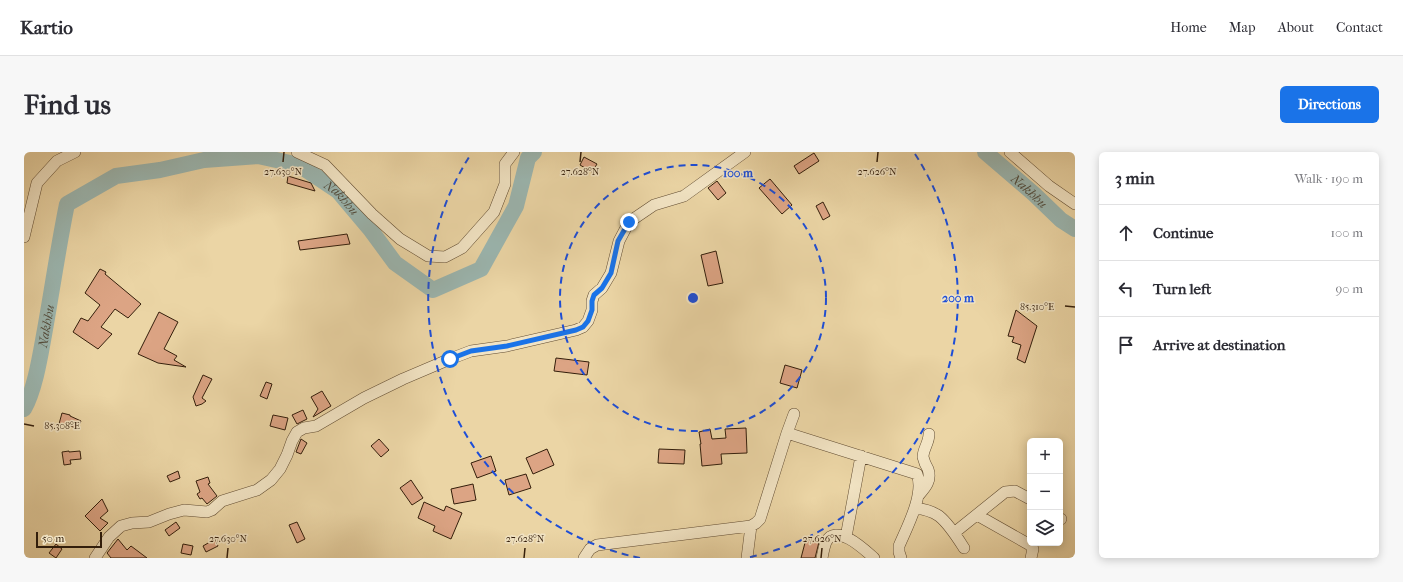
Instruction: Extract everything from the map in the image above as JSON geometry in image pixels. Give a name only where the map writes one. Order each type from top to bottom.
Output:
[{"type":"street","points":[[24,237],[37,184],[57,161],[75,152]]},
{"type":"street","points":[[297,152],[324,165],[372,214],[400,239],[428,256],[445,257],[462,248],[494,212],[505,184],[505,164],[514,152]]},
{"type":"street","points":[[95,558],[109,537],[121,526],[132,523],[149,522],[184,510],[207,512],[212,510],[222,501],[257,490],[271,480],[280,469],[297,432],[304,428],[316,426],[364,398],[403,379],[471,351],[507,346],[576,330],[583,327],[588,321],[592,310],[594,295],[602,288],[611,273],[618,241],[629,222],[654,205],[684,196],[745,152]]},
{"type":"street","points":[[1010,152],[1049,186],[1075,204]]},
{"type":"street","points":[[584,558],[590,548],[597,545],[751,526],[756,524],[760,519],[794,414]]},
{"type":"street","points":[[787,433],[917,474],[919,479],[918,496],[915,508],[899,546],[901,558]]},
{"type":"street","points":[[918,496],[926,486],[930,475],[923,458],[924,451],[929,441],[929,434]]},
{"type":"street","points":[[846,537],[861,456]]},
{"type":"street","points":[[954,534],[1002,495],[1010,491],[1021,493],[1027,497]]},
{"type":"street","points":[[915,508],[927,510],[938,515],[964,548]]},
{"type":"street","points":[[977,515],[1030,545],[1033,549],[1031,558]]},
{"type":"street","points":[[747,558],[751,526]]},
{"type":"street","points":[[822,558],[826,543],[830,538],[835,536],[846,537],[855,542],[874,558]]},
{"type":"building","points":[[814,153],[819,161],[799,174],[794,166]]},
{"type":"building","points":[[584,157],[597,164],[592,172],[580,165]]},
{"type":"building","points":[[288,176],[311,183],[315,191],[287,183]]},
{"type":"building","points":[[770,179],[792,205],[782,214],[759,188]]},
{"type":"building","points":[[717,181],[726,193],[718,200],[708,188]]},
{"type":"building","points":[[823,202],[830,216],[823,220],[816,206]]},
{"type":"building","points":[[347,234],[350,244],[300,250],[298,241]]},
{"type":"building","points":[[716,251],[723,283],[708,286],[701,255]]},
{"type":"building","points":[[100,269],[106,272],[105,274],[141,304],[128,318],[115,309],[101,327],[112,334],[98,349],[73,332],[81,318],[88,321],[100,305],[85,293]]},
{"type":"building","points":[[1016,310],[1037,326],[1025,363],[1017,359],[1021,345],[1012,342],[1014,337],[1008,336]]},
{"type":"building","points":[[159,312],[178,322],[164,349],[177,356],[174,360],[186,367],[158,363],[138,354]]},
{"type":"building","points":[[556,358],[589,362],[587,375],[554,371]]},
{"type":"building","points":[[785,365],[802,370],[797,388],[780,383]]},
{"type":"building","points":[[203,375],[212,379],[202,398],[206,401],[196,406],[193,397]]},
{"type":"building","points":[[266,382],[272,384],[267,399],[260,396]]},
{"type":"building","points":[[322,391],[331,406],[313,417],[318,409],[311,397]]},
{"type":"building","points":[[303,410],[307,419],[297,424],[292,415]]},
{"type":"building","points":[[62,413],[70,415],[81,421],[77,429],[67,424],[67,426],[59,424]]},
{"type":"building","points":[[273,415],[288,418],[285,430],[270,426]]},
{"type":"building","points":[[746,428],[747,453],[721,454],[722,464],[702,466],[699,432],[710,429],[712,439],[726,438],[725,429]]},
{"type":"building","points":[[301,439],[307,443],[301,454],[296,452]]},
{"type":"building","points":[[379,439],[389,450],[381,457],[371,446]]},
{"type":"building","points":[[547,449],[554,465],[533,474],[526,458]]},
{"type":"building","points":[[659,449],[685,450],[684,464],[658,463]]},
{"type":"building","points":[[80,451],[81,459],[70,460],[71,464],[64,465],[62,452]]},
{"type":"building","points":[[491,456],[496,471],[477,478],[471,463]]},
{"type":"building","points":[[178,471],[180,478],[170,482],[167,476]]},
{"type":"building","points":[[526,474],[531,488],[509,495],[505,480]]},
{"type":"building","points":[[208,477],[210,483],[208,484],[217,496],[207,504],[202,498],[200,499],[197,494],[200,492],[196,481]]},
{"type":"building","points":[[411,480],[423,498],[412,505],[400,488]]},
{"type":"building","points":[[473,484],[476,500],[454,504],[451,489]]},
{"type":"building","points":[[102,499],[108,511],[100,518],[108,523],[100,531],[85,516]]},
{"type":"building","points":[[424,502],[444,511],[446,506],[462,513],[451,539],[433,531],[435,526],[418,518]]},
{"type":"building","points":[[176,522],[180,528],[169,536],[165,530]]},
{"type":"building","points":[[297,522],[305,539],[297,543],[289,525]]},
{"type":"building","points":[[118,539],[127,550],[131,546],[147,558],[111,558],[107,553]]},
{"type":"building","points":[[215,539],[218,546],[206,552],[203,546]]},
{"type":"building","points":[[806,539],[819,542],[815,558],[801,558]]},
{"type":"building","points":[[56,544],[62,549],[56,558],[49,553]]},
{"type":"building","points":[[183,544],[193,546],[191,555],[181,553]]},
{"type":"waterway","name":"Nakhhu","points":[[24,409],[34,383],[39,363],[67,204],[116,176],[160,170],[204,160],[258,156],[299,165],[338,191],[370,229],[395,263],[433,290],[481,269],[516,206],[528,158],[534,152]]},
{"type":"waterway","name":"Nakhhu","points":[[985,152],[1034,194],[1061,220],[1075,229]]},
{"type":"route","points":[[450,359],[471,351],[507,346],[576,330],[583,327],[588,321],[592,310],[594,295],[602,288],[611,273],[618,241],[629,222]]}]
